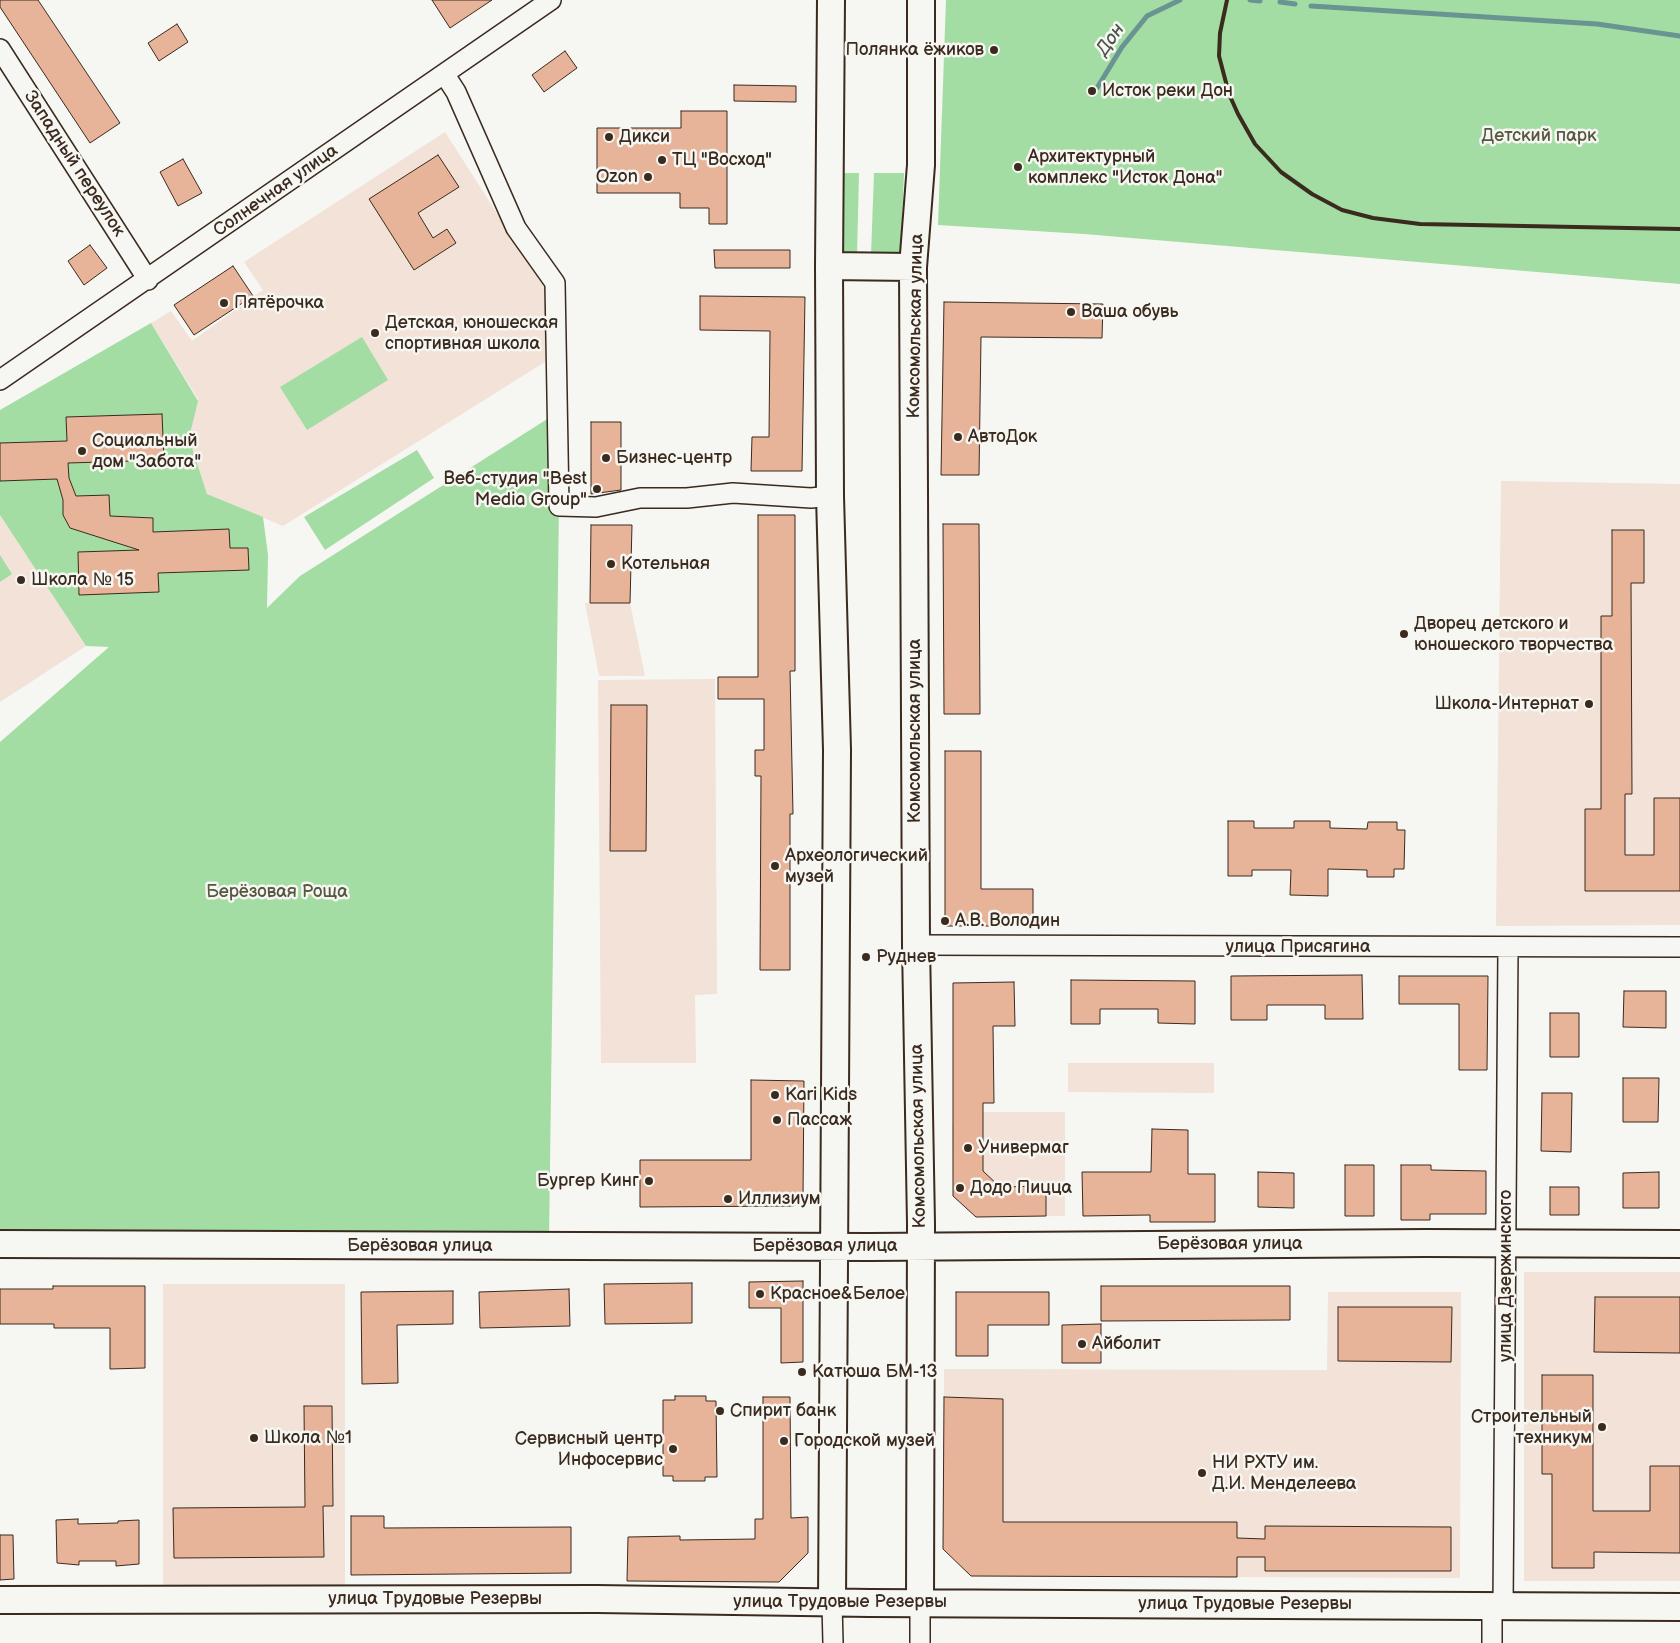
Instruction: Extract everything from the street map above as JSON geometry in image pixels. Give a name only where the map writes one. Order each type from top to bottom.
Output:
[{"type":"street","name":"Солнечная улица","points":[[0,380],[446,75],[551,0]]},
{"type":"street","points":[[831,0],[830,496],[837,750],[833,1643]]},
{"type":"street","name":"Комсомольская улица","points":[[920,1643],[921,1246],[916,945],[913,267],[921,166],[921,0]]},
{"type":"street","name":"Западный переулок","points":[[0,49],[148,280]]},
{"type":"street","points":[[446,75],[456,92],[516,228],[555,283],[559,506],[596,507],[640,498],[687,498],[733,493],[811,498],[830,496]]},
{"type":"street","points":[[829,266],[913,267]]},
{"type":"street","name":"улица Присягина","points":[[916,945],[1680,947]]},
{"type":"street","name":"улица Дзержинского","points":[[1492,1643],[1497,1605],[1507,1243],[1508,948]]},
{"type":"street","name":"Берёзовая улица","points":[[0,1244],[835,1247],[1507,1243],[1680,1244]]},
{"type":"street","name":"улица Трудовые Резервы","points":[[0,1600],[597,1599],[832,1603],[1680,1607]]},
{"type":"shaded area","name":"Детская, юношеская спортивная школа","points":[[445,132],[546,290],[545,362],[283,526],[207,494],[189,438],[198,399],[151,323],[171,311],[192,341],[263,290],[244,262]]},
{"type":"shaded area","name":"Школа-Интернат","points":[[1501,481],[1680,484],[1680,925],[1496,926]]},
{"type":"shaded area","name":"Школа № 15","points":[[0,515],[86,646],[0,702]]},
{"type":"shaded area","points":[[585,603],[630,603],[645,676],[599,676]]},
{"type":"shaded area","points":[[715,679],[717,994],[695,995],[696,1063],[601,1063],[598,680]]},
{"type":"shaded area","points":[[1068,1063],[1214,1063],[1214,1093],[1068,1092]]},
{"type":"shaded area","points":[[967,1112],[1065,1112],[1065,1216],[976,1217],[953,1196],[952,1125],[966,1124]]},
{"type":"shaded area","name":"Строительный техникум","points":[[1524,1272],[1680,1272],[1680,1581],[1524,1581]]},
{"type":"shaded area","name":"Школа №1","points":[[163,1284],[345,1284],[345,1591],[163,1591]]},
{"type":"shaded area","name":"НИ РХТУ им. Д.И. Менделеева","points":[[1328,1292],[1461,1292],[1460,1578],[971,1576],[943,1549],[944,1369],[1327,1370]]},
{"type":"green space","name":"Детский парк","points":[[946,0],[1680,0],[1680,284],[1084,234],[938,225]]},
{"type":"green space","points":[[840,173],[859,173],[857,256],[842,255],[838,245]]},
{"type":"green space","points":[[874,173],[904,173],[901,250],[898,254],[871,255]]},
{"type":"green space","name":"Берёзовая Роща","points":[[151,323],[198,401],[189,438],[207,494],[263,517],[268,555],[267,608],[300,576],[552,416],[559,506],[549,1238],[0,1240],[0,742],[109,647],[86,646],[0,515],[0,410]]},
{"type":"green space","points":[[362,337],[388,380],[307,430],[280,387]]},
{"type":"green space","points":[[417,450],[434,478],[325,550],[304,517]]},
{"type":"green space","points":[[0,555],[12,574],[0,582]]},
{"type":"building","points":[[0,0],[38,0],[120,123],[90,143],[0,7]]},
{"type":"building","points":[[432,0],[492,0],[450,28]]},
{"type":"building","points":[[177,24],[188,42],[159,61],[148,43]]},
{"type":"building","points":[[565,51],[577,68],[544,92],[532,75]]},
{"type":"building","points":[[734,85],[796,86],[796,102],[734,101]]},
{"type":"building","name":"ТЦ \"Восход\"","points":[[681,111],[727,111],[727,224],[709,224],[709,208],[680,208],[680,193],[597,193],[597,128],[681,128]]},
{"type":"building","points":[[438,155],[459,187],[418,213],[433,238],[447,229],[456,243],[414,270],[369,199]]},
{"type":"building","points":[[183,159],[202,193],[178,206],[160,172]]},
{"type":"building","points":[[90,245],[107,268],[84,285],[68,261]]},
{"type":"building","points":[[714,250],[790,250],[790,268],[715,268]]},
{"type":"building","points":[[233,266],[253,296],[194,335],[174,305]]},
{"type":"building","points":[[700,296],[805,297],[802,471],[751,471],[752,437],[769,437],[770,331],[700,330]]},
{"type":"building","points":[[944,302],[1103,304],[1102,338],[981,337],[979,475],[941,475]]},
{"type":"building","points":[[162,414],[164,460],[68,463],[69,478],[76,496],[109,495],[110,516],[153,518],[153,532],[229,529],[230,548],[248,548],[249,570],[158,573],[159,592],[79,595],[78,552],[139,550],[70,528],[63,515],[63,500],[57,479],[0,481],[0,443],[67,441],[66,417]]},
{"type":"building","name":"Бизнес-центр","points":[[591,422],[621,422],[621,490],[591,494]]},
{"type":"building","points":[[758,515],[795,515],[795,671],[790,671],[793,814],[790,814],[790,970],[760,970],[761,776],[755,776],[755,750],[764,750],[764,699],[718,699],[718,677],[758,677]]},
{"type":"building","points":[[943,524],[979,524],[980,714],[944,714]]},
{"type":"building","name":"Котельная","points":[[591,525],[632,525],[630,603],[590,603]]},
{"type":"building","points":[[1612,530],[1644,530],[1644,583],[1631,583],[1632,794],[1625,794],[1625,855],[1654,855],[1654,798],[1680,798],[1680,891],[1585,891],[1585,809],[1601,809],[1601,616],[1612,616]]},
{"type":"building","points":[[611,705],[647,705],[646,851],[610,851]]},
{"type":"building","points":[[945,751],[981,751],[981,889],[1033,889],[1033,926],[945,926]]},
{"type":"building","points":[[1228,821],[1254,821],[1254,828],[1294,828],[1294,821],[1330,821],[1330,828],[1367,829],[1368,822],[1397,822],[1397,830],[1405,830],[1404,869],[1394,869],[1394,877],[1367,877],[1367,870],[1328,869],[1328,896],[1290,895],[1291,870],[1252,870],[1252,876],[1228,876]]},
{"type":"building","points":[[1362,975],[1363,1019],[1325,1019],[1325,1005],[1267,1005],[1267,1020],[1231,1020],[1231,976]]},
{"type":"building","points":[[1399,976],[1488,976],[1487,1070],[1459,1070],[1459,1004],[1399,1004]]},
{"type":"building","points":[[1071,980],[1195,981],[1195,1024],[1158,1023],[1158,1009],[1100,1009],[1100,1024],[1071,1024]]},
{"type":"building","points":[[1014,982],[1015,1026],[993,1026],[994,1103],[983,1103],[983,1171],[1000,1187],[1046,1186],[1046,1216],[976,1217],[953,1196],[953,983]]},
{"type":"building","points":[[1624,991],[1666,991],[1666,1028],[1623,1027]]},
{"type":"building","points":[[1550,1013],[1579,1013],[1579,1057],[1550,1057]]},
{"type":"building","points":[[1623,1078],[1659,1078],[1658,1122],[1623,1122]]},
{"type":"building","name":"Пассаж","points":[[751,1080],[804,1081],[803,1198],[801,1202],[793,1206],[640,1207],[640,1160],[751,1160]]},
{"type":"building","points":[[1542,1093],[1572,1093],[1571,1152],[1541,1151]]},
{"type":"building","points":[[1152,1129],[1188,1130],[1188,1174],[1215,1174],[1215,1222],[1150,1222],[1150,1215],[1083,1216],[1082,1172],[1151,1172]]},
{"type":"building","points":[[1345,1165],[1374,1165],[1374,1216],[1345,1216]]},
{"type":"building","points":[[1401,1165],[1431,1165],[1431,1170],[1486,1171],[1486,1214],[1430,1214],[1430,1220],[1401,1220]]},
{"type":"building","points":[[1258,1172],[1294,1173],[1294,1208],[1258,1207]]},
{"type":"building","points":[[1659,1172],[1659,1208],[1623,1208],[1623,1173]]},
{"type":"building","points":[[1550,1187],[1579,1187],[1579,1215],[1550,1215]]},
{"type":"building","points":[[803,1281],[803,1362],[781,1363],[781,1308],[749,1308],[749,1282]]},
{"type":"building","points":[[692,1283],[692,1323],[605,1324],[604,1284]]},
{"type":"building","points":[[53,1286],[145,1286],[145,1368],[110,1369],[110,1328],[54,1328],[54,1324],[0,1324],[0,1289],[53,1289]]},
{"type":"building","points":[[1101,1286],[1290,1286],[1290,1320],[1101,1321]]},
{"type":"building","points":[[569,1289],[570,1326],[480,1328],[479,1292]]},
{"type":"building","points":[[453,1291],[453,1324],[397,1325],[398,1383],[362,1384],[361,1292]]},
{"type":"building","points":[[956,1292],[1049,1292],[1049,1325],[988,1325],[988,1356],[956,1356]]},
{"type":"building","points":[[1595,1297],[1680,1297],[1680,1353],[1594,1352]]},
{"type":"building","points":[[1338,1307],[1452,1307],[1451,1362],[1338,1361]]},
{"type":"building","name":"Айболит","points":[[1101,1324],[1101,1363],[1062,1363],[1062,1325]]},
{"type":"building","points":[[1542,1375],[1593,1375],[1593,1511],[1650,1511],[1650,1466],[1680,1466],[1680,1553],[1594,1552],[1594,1568],[1552,1568],[1552,1474],[1542,1474]]},
{"type":"building","points":[[675,1396],[706,1396],[706,1401],[716,1401],[717,1477],[705,1477],[705,1481],[673,1481],[673,1476],[663,1476],[663,1400],[675,1400]]},
{"type":"building","points":[[763,1397],[790,1397],[791,1518],[808,1517],[808,1553],[779,1582],[627,1581],[628,1537],[680,1536],[680,1540],[755,1539],[755,1519],[763,1519]]},
{"type":"building","points":[[944,1397],[1003,1399],[1003,1522],[1237,1522],[1237,1538],[1265,1539],[1265,1526],[1451,1527],[1451,1571],[1265,1571],[1265,1557],[1237,1557],[1237,1577],[971,1576],[943,1549]]},
{"type":"building","points":[[304,1406],[332,1406],[333,1506],[323,1506],[324,1557],[174,1558],[173,1508],[305,1507]]},
{"type":"building","points":[[351,1516],[384,1516],[384,1528],[571,1527],[571,1573],[351,1575]]},
{"type":"building","points":[[78,1519],[78,1524],[118,1523],[118,1521],[139,1520],[139,1564],[116,1566],[116,1561],[79,1561],[79,1565],[57,1563],[56,1520]]},
{"type":"building","points":[[0,1535],[13,1535],[14,1579],[0,1580]]},
{"type":"waterway","name":"Дон","points":[[1097,88],[1122,47],[1147,16],[1180,0]]},
{"type":"waterway","name":"Дон","points":[[1250,0],[1260,1]]},
{"type":"waterway","name":"Дон","points":[[1280,2],[1295,4]]},
{"type":"waterway","name":"Дон","points":[[1311,6],[1597,24],[1680,36]]},
{"type":"railway","points":[[1227,0],[1220,33],[1219,56],[1229,94],[1238,114],[1255,144],[1281,172],[1312,194],[1342,210],[1373,218],[1420,224],[1680,229]]},
{"type":"place","name":"Полянка ёжиков","points":[[994,50]]},
{"type":"place","name":"Исток реки Дон","points":[[1092,91]]},
{"type":"place","name":"Дикси","points":[[609,137]]},
{"type":"place","name":"ТЦ \"Восход\"","points":[[662,160]]},
{"type":"place","name":"Архитектурный комплекс \"Исток Дона\"","points":[[1018,167]]},
{"type":"place","name":"Ozon","points":[[648,177]]},
{"type":"place","name":"Пятёрочка","points":[[224,303]]},
{"type":"place","name":"Ваша обувь","points":[[1071,312]]},
{"type":"place","name":"Детская, юношеская спортивная школа","points":[[375,333]]},
{"type":"place","name":"АвтоДок","points":[[958,437]]},
{"type":"place","name":"Социальный дом \"Забота\"","points":[[82,451]]},
{"type":"place","name":"Бизнес-центр","points":[[606,458]]},
{"type":"place","name":"Веб-студия \"Best Media Group\"","points":[[597,489]]},
{"type":"place","name":"Котельная","points":[[611,564]]},
{"type":"place","name":"Школа № 15","points":[[21,580]]},
{"type":"place","name":"Дворец детского и юношеского творчества","points":[[1404,634]]},
{"type":"place","name":"Школа-Интернат","points":[[1589,704]]},
{"type":"place","name":"Археологический музей","points":[[775,866]]},
{"type":"place","name":"А.В. Володин","points":[[945,921]]},
{"type":"place","name":"Руднев","points":[[866,957]]},
{"type":"place","name":"Kari Kids","points":[[775,1095]]},
{"type":"place","name":"Пассаж","points":[[777,1120]]},
{"type":"place","name":"Универмаг","points":[[968,1148]]},
{"type":"place","name":"Бургер Кинг","points":[[649,1181]]},
{"type":"place","name":"Додо Пицца","points":[[960,1188]]},
{"type":"place","name":"Иллизиум","points":[[728,1199]]},
{"type":"place","name":"Красное&Белое","points":[[760,1294]]},
{"type":"place","name":"Айболит","points":[[1082,1344]]},
{"type":"place","name":"Катюша БМ-13","points":[[802,1372]]},
{"type":"place","name":"Спирит банк","points":[[720,1411]]},
{"type":"place","name":"Строительный техникум","points":[[1602,1427]]},
{"type":"place","name":"Школа №1","points":[[254,1438]]},
{"type":"place","name":"Городской музей","points":[[784,1441]]},
{"type":"place","name":"Сервисный центр Инфосервис","points":[[673,1449]]},
{"type":"place","name":"НИ РХТУ им. Д.И. Менделеева","points":[[1202,1473]]}]
